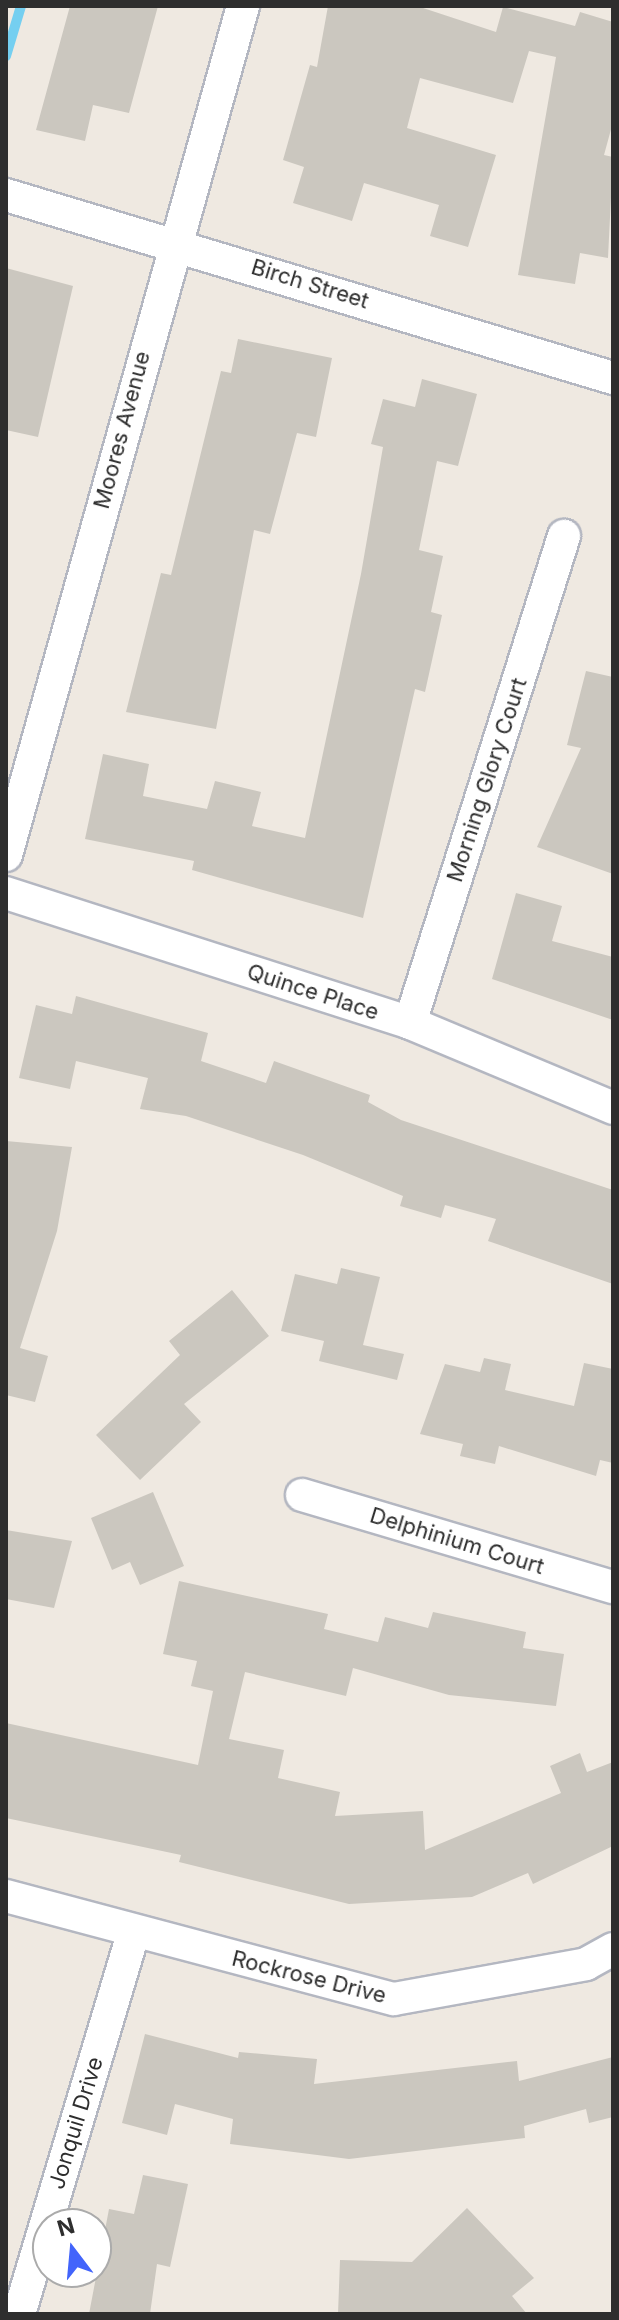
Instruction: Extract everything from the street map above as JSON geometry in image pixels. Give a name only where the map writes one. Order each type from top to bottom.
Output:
[{"type":"street","name":"Moores Avenue","points":[[6,855],[174,241],[243,6]]},
{"type":"street","name":"Birch Street","points":[[6,195],[174,241],[613,378]]},
{"type":"street","name":"Morning Glory Court","points":[[410,1023],[564,536]]},
{"type":"street","name":"Quince Place","points":[[6,893],[410,1023],[613,1108]]},
{"type":"street","name":"Delphinium Court","points":[[302,1495],[613,1587]]},
{"type":"street","name":"Rockrose Drive","points":[[6,1896],[133,1933],[394,1999],[586,1964],[613,1949]]},
{"type":"street","name":"Jonquil Drive","points":[[19,2314],[133,1933]]},
{"type":"building","points":[[70,6],[158,6],[129,113],[93,105],[85,141],[36,130]]},
{"type":"building","points":[[328,6],[417,6],[496,32],[503,7],[575,26],[580,12],[613,22],[613,122],[604,155],[613,157],[608,258],[580,253],[575,284],[518,275],[556,57],[529,51],[513,103],[420,78],[407,128],[496,155],[468,247],[430,236],[439,205],[364,183],[352,221],[293,203],[304,167],[283,160],[310,65],[317,67]]},
{"type":"building","points":[[6,268],[73,286],[38,437],[6,430]]},
{"type":"building","points":[[238,339],[332,358],[316,437],[297,433],[270,534],[254,530],[216,729],[126,712],[161,573],[171,575],[221,371],[231,373]]},
{"type":"building","points":[[422,379],[477,394],[458,466],[437,461],[419,550],[443,556],[431,612],[442,615],[425,692],[415,689],[363,918],[192,870],[194,861],[85,839],[103,754],[149,764],[143,796],[207,809],[215,781],[261,792],[252,826],[305,838],[361,574],[383,447],[371,444],[383,399],[415,407]]},
{"type":"building","points":[[586,671],[613,677],[613,874],[537,847],[581,748],[567,745]]},
{"type":"building","points":[[516,893],[562,906],[552,941],[613,957],[613,1020],[492,979]]},
{"type":"building","points":[[76,996],[208,1033],[201,1061],[266,1083],[274,1061],[370,1095],[368,1102],[401,1120],[613,1190],[613,1284],[488,1241],[496,1219],[445,1205],[441,1218],[400,1206],[403,1196],[303,1155],[186,1116],[140,1109],[148,1078],[76,1061],[70,1089],[19,1078],[36,1005],[72,1014]]},
{"type":"building","points":[[6,1141],[72,1147],[57,1231],[20,1348],[48,1356],[35,1402],[6,1395]]},
{"type":"building","points":[[341,1268],[380,1277],[363,1345],[404,1354],[397,1380],[319,1361],[324,1341],[281,1331],[295,1274],[337,1284]]},
{"type":"building","points":[[232,1290],[269,1336],[184,1404],[201,1422],[140,1480],[96,1435],[180,1355],[169,1341]]},
{"type":"building","points":[[484,1358],[511,1364],[505,1390],[574,1406],[584,1363],[613,1369],[613,1463],[600,1460],[596,1476],[499,1446],[495,1464],[460,1456],[463,1444],[420,1434],[445,1364],[480,1372]]},
{"type":"building","points":[[153,1492],[184,1566],[140,1585],[130,1562],[112,1570],[91,1518]]},
{"type":"building","points":[[6,1530],[72,1541],[54,1608],[6,1599]]},
{"type":"building","points":[[179,1581],[328,1614],[324,1629],[378,1642],[385,1617],[428,1628],[433,1612],[526,1632],[523,1648],[564,1654],[556,1706],[449,1695],[353,1668],[346,1696],[245,1672],[229,1739],[284,1750],[278,1778],[340,1792],[335,1816],[423,1811],[425,1850],[561,1793],[550,1766],[580,1753],[587,1772],[613,1762],[613,1846],[533,1884],[528,1873],[472,1897],[349,1904],[179,1862],[181,1855],[6,1818],[6,1723],[198,1765],[213,1691],[191,1686],[197,1661],[163,1654]]},
{"type":"building","points":[[145,2034],[238,2058],[239,2052],[317,2059],[314,2084],[517,2061],[519,2081],[613,2057],[613,2117],[589,2123],[586,2109],[524,2126],[525,2138],[349,2159],[230,2144],[233,2119],[175,2104],[167,2135],[122,2123]]},
{"type":"building","points":[[143,2175],[188,2184],[170,2267],[157,2264],[150,2314],[89,2314],[94,2288],[112,2288],[112,2210],[134,2214]]},
{"type":"building","points":[[467,2208],[534,2278],[512,2296],[527,2314],[338,2314],[340,2260],[412,2262]]},
{"type":"waterway","points":[[6,56],[21,6]]}]
